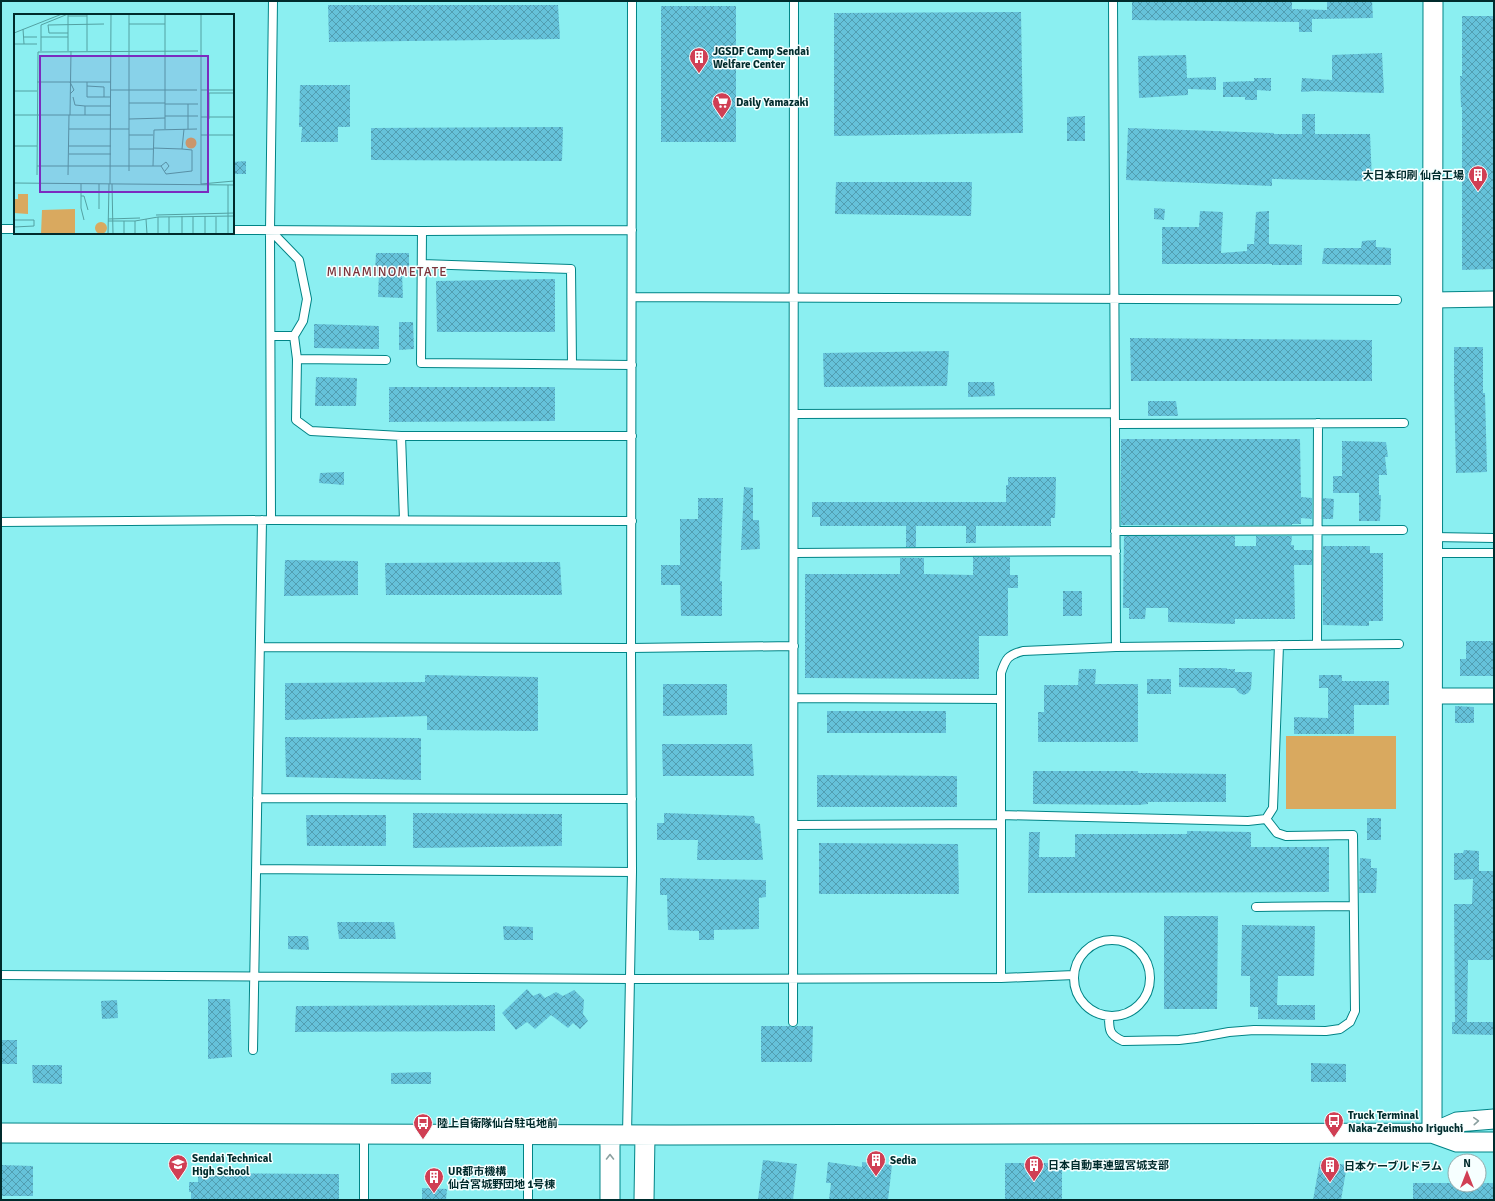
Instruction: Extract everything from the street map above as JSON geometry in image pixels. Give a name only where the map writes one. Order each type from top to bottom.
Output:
[{"type":"street","points":[[1432,1133],[1433,1]]},
{"type":"street","points":[[1433,300],[1494,299]]},
{"type":"street","points":[[1433,696],[1494,696]]},
{"type":"street","points":[[1432,1133],[1457,1122],[1494,1119]]},
{"type":"street","points":[[1,1133],[627,1135],[1432,1133],[1457,1142],[1494,1142]]},
{"type":"street","points":[[610,1200],[627,1135]]},
{"type":"street","points":[[627,1135],[644,1200]]},
{"type":"lane","points":[[271,520],[270,230],[273,1]]},
{"type":"lane","points":[[627,1135],[632,872],[632,1]]},
{"type":"lane","points":[[793,1022],[794,1]]},
{"type":"lane","points":[[1113,1],[1116,647]]},
{"type":"lane","points":[[1,229],[14,229]]},
{"type":"lane","points":[[234,230],[632,230]]},
{"type":"lane","points":[[270,230],[299,260],[307,299],[303,321],[294,336],[297,359],[296,420],[311,431],[401,436],[632,436]]},
{"type":"lane","points":[[422,231],[421,362],[632,364]]},
{"type":"lane","points":[[422,264],[571,269],[572,364]]},
{"type":"lane","points":[[632,297],[1397,300]]},
{"type":"lane","points":[[271,336],[294,336]]},
{"type":"lane","points":[[297,359],[386,360]]},
{"type":"lane","points":[[794,414],[1115,413]]},
{"type":"lane","points":[[1317,644],[1318,423]]},
{"type":"lane","points":[[1115,424],[1404,423]]},
{"type":"lane","points":[[401,436],[404,520]]},
{"type":"lane","points":[[253,1050],[262,520]]},
{"type":"lane","points":[[1,522],[262,520],[632,521]]},
{"type":"lane","points":[[1115,531],[1402,530]]},
{"type":"lane","points":[[1433,545],[1494,538]]},
{"type":"lane","points":[[1433,545],[1494,553]]},
{"type":"lane","points":[[794,554],[1116,551]]},
{"type":"lane","points":[[1001,978],[1001,673],[1005,662],[1011,654],[1023,651],[1116,647],[1399,644]]},
{"type":"lane","points":[[1266,819],[1273,808],[1279,645]]},
{"type":"lane","points":[[260,647],[631,648],[794,646]]},
{"type":"lane","points":[[794,698],[1001,699]]},
{"type":"lane","points":[[257,798],[632,799]]},
{"type":"lane","points":[[794,825],[1001,820],[1248,821],[1266,819]]},
{"type":"lane","points":[[1109,1016],[1111,1032],[1114,1037],[1122,1041],[1179,1040],[1229,1032],[1254,1030],[1326,1031],[1340,1029],[1350,1022],[1355,1011],[1353,835],[1286,836],[1277,833],[1266,819]]},
{"type":"lane","points":[[256,869],[632,872]]},
{"type":"lane","points":[[1256,907],[1353,906]]},
{"type":"lane","points":[[1106,940],[1119,940],[1131,945],[1141,953],[1148,964],[1150,977],[1149,989],[1143,1001],[1134,1010],[1122,1015],[1109,1016],[1098,1013],[1087,1007],[1080,998],[1075,987],[1074,975],[1077,963],[1084,952],[1094,944],[1106,940]]},
{"type":"lane","points":[[1,975],[1001,978],[1074,975]]},
{"type":"lane","points":[[364,1134],[364,1200]]},
{"type":"lane","points":[[528,1134],[528,1200]]},
{"type":"shaded area","points":[[1286,736],[1396,736],[1396,809],[1286,809]]},
{"type":"building","points":[[1132,1],[1292,1],[1292,9],[1327,10],[1327,1],[1372,1],[1373,18],[1312,19],[1312,32],[1299,32],[1299,22],[1132,20]]},
{"type":"building","points":[[328,5],[558,5],[560,39],[329,42]]},
{"type":"building","name":"JGSDF Camp Sendai Welfare Center","points":[[661,6],[736,6],[736,142],[661,142]]},
{"type":"building","points":[[1021,12],[1023,133],[834,136],[834,13]]},
{"type":"building","name":"大日本印刷 仙台工場","points":[[1462,16],[1494,16],[1494,269],[1462,270],[1462,107],[1460,76],[1462,76]]},
{"type":"building","points":[[1382,53],[1384,93],[1301,92],[1302,78],[1332,80],[1332,55]]},
{"type":"building","points":[[1186,55],[1187,78],[1216,77],[1216,90],[1188,89],[1188,95],[1139,98],[1138,56]]},
{"type":"building","points":[[1254,78],[1271,78],[1271,91],[1257,90],[1257,100],[1245,100],[1245,97],[1223,97],[1223,82],[1254,81]]},
{"type":"building","points":[[300,85],[350,85],[350,127],[338,127],[338,142],[301,142],[302,127],[299,127]]},
{"type":"building","points":[[1302,114],[1315,114],[1315,134],[1370,134],[1372,181],[1272,179],[1272,186],[1126,180],[1128,128],[1302,134]]},
{"type":"building","points":[[1085,116],[1085,141],[1067,141],[1067,117]]},
{"type":"building","points":[[563,127],[562,161],[371,160],[371,128]]},
{"type":"building","points":[[246,161],[246,174],[234,174],[234,162]]},
{"type":"building","points":[[836,182],[972,182],[971,216],[835,214]]},
{"type":"building","points":[[1154,208],[1165,209],[1164,220],[1154,219]]},
{"type":"building","points":[[1200,211],[1223,212],[1221,253],[1247,251],[1247,244],[1254,244],[1256,212],[1269,211],[1269,244],[1302,245],[1302,265],[1162,264],[1162,227],[1199,227]]},
{"type":"building","points":[[1376,240],[1376,247],[1391,248],[1391,265],[1322,264],[1324,248],[1361,248],[1362,241]]},
{"type":"building","points":[[376,253],[409,253],[409,273],[402,273],[403,298],[378,297],[379,273],[375,273]]},
{"type":"building","points":[[555,279],[555,332],[437,332],[436,281]]},
{"type":"building","points":[[399,322],[413,322],[414,349],[399,350]]},
{"type":"building","points":[[314,324],[379,326],[379,349],[314,348]]},
{"type":"building","points":[[1130,338],[1372,340],[1372,381],[1131,381]]},
{"type":"building","points":[[1454,347],[1483,347],[1483,393],[1485,393],[1487,472],[1456,473]]},
{"type":"building","points":[[949,351],[947,386],[824,387],[823,353]]},
{"type":"building","points":[[316,377],[357,378],[356,406],[315,406]]},
{"type":"building","points":[[968,382],[994,382],[995,396],[968,397]]},
{"type":"building","points":[[389,387],[555,387],[555,421],[389,422]]},
{"type":"building","points":[[1148,401],[1176,401],[1178,416],[1148,416]]},
{"type":"building","points":[[1121,439],[1300,439],[1301,497],[1312,498],[1312,519],[1301,518],[1301,524],[1292,525],[1121,525]]},
{"type":"building","points":[[1342,441],[1386,442],[1388,457],[1385,457],[1387,475],[1379,475],[1379,495],[1381,495],[1380,521],[1359,521],[1359,493],[1333,493],[1333,476],[1342,476]]},
{"type":"building","points":[[344,472],[344,485],[319,483],[320,473]]},
{"type":"building","points":[[1008,477],[1056,477],[1055,518],[1051,518],[1051,526],[976,526],[976,543],[966,543],[966,526],[916,526],[916,547],[906,547],[906,526],[820,526],[820,517],[812,517],[812,502],[1006,502],[1006,485],[1008,485]]},
{"type":"building","points":[[744,487],[753,488],[753,520],[759,520],[760,549],[741,550]]},
{"type":"building","points":[[698,498],[723,498],[720,581],[722,581],[722,616],[681,616],[680,585],[661,585],[661,565],[680,565],[680,519],[698,519]]},
{"type":"building","points":[[1323,498],[1334,499],[1333,519],[1323,519]]},
{"type":"building","points":[[1124,536],[1235,536],[1235,546],[1256,546],[1256,536],[1292,536],[1291,545],[1294,545],[1294,550],[1312,550],[1312,565],[1294,565],[1295,619],[1235,619],[1235,624],[1168,622],[1168,608],[1146,608],[1145,619],[1129,619],[1129,608],[1123,608]]},
{"type":"building","points":[[1323,546],[1370,546],[1370,553],[1383,553],[1383,621],[1369,621],[1369,626],[1323,625]]},
{"type":"building","points":[[973,557],[1010,557],[1010,575],[1018,575],[1018,588],[1008,588],[1008,636],[979,636],[979,679],[805,678],[805,574],[900,574],[900,558],[924,558],[924,574],[973,575]]},
{"type":"building","points":[[285,560],[358,561],[358,595],[284,596]]},
{"type":"building","points":[[560,562],[562,595],[386,595],[385,563]]},
{"type":"building","points":[[1063,591],[1082,591],[1082,616],[1063,616]]},
{"type":"building","points":[[1466,641],[1494,641],[1494,676],[1460,676],[1460,659],[1466,659]]},
{"type":"building","points":[[1179,668],[1227,668],[1235,669],[1235,672],[1252,672],[1251,689],[1244,695],[1239,693],[1235,688],[1179,687]]},
{"type":"building","points":[[1079,669],[1096,669],[1095,684],[1138,684],[1138,742],[1038,742],[1038,712],[1044,712],[1044,685],[1078,685]]},
{"type":"building","points":[[425,675],[538,677],[538,731],[427,730],[427,716],[285,720],[285,683],[425,682]]},
{"type":"building","points":[[1319,675],[1342,675],[1342,681],[1389,681],[1389,705],[1354,705],[1354,734],[1294,734],[1294,717],[1328,718],[1328,688],[1319,688]]},
{"type":"building","points":[[1147,679],[1171,679],[1171,694],[1147,694]]},
{"type":"building","points":[[663,684],[727,684],[727,715],[663,716]]},
{"type":"building","points":[[1455,706],[1474,707],[1474,723],[1455,723]]},
{"type":"building","points":[[827,711],[946,711],[946,733],[827,733]]},
{"type":"building","points":[[285,737],[421,738],[421,780],[286,777]]},
{"type":"building","points":[[662,744],[752,744],[754,776],[663,776]]},
{"type":"building","points":[[1033,771],[1138,771],[1138,773],[1226,774],[1226,802],[1148,802],[1148,804],[1138,805],[1033,804]]},
{"type":"building","points":[[817,775],[957,776],[957,807],[817,807]]},
{"type":"building","points":[[413,813],[562,814],[562,846],[413,848]]},
{"type":"building","points":[[664,813],[754,816],[755,823],[760,824],[763,860],[697,860],[698,840],[657,840],[657,823],[664,823]]},
{"type":"building","points":[[306,815],[386,815],[386,846],[307,846]]},
{"type":"building","points":[[1367,818],[1381,818],[1381,840],[1367,840]]},
{"type":"building","points":[[1187,831],[1251,832],[1251,847],[1329,847],[1329,892],[1028,893],[1029,832],[1040,832],[1039,857],[1075,857],[1075,834],[1187,834]]},
{"type":"building","points":[[819,843],[958,844],[959,894],[819,894]]},
{"type":"building","points":[[1464,850],[1479,851],[1479,871],[1494,871],[1494,960],[1468,960],[1467,1022],[1494,1022],[1494,1035],[1452,1034],[1452,1022],[1455,1022],[1454,904],[1472,904],[1473,879],[1454,880],[1454,853],[1463,853]]},
{"type":"building","points":[[1360,858],[1371,859],[1371,868],[1377,868],[1376,893],[1359,893]]},
{"type":"building","points":[[660,878],[766,880],[766,897],[759,898],[759,929],[714,930],[714,940],[699,940],[699,931],[668,930],[667,895],[660,895]]},
{"type":"building","points":[[1164,916],[1218,916],[1217,1009],[1164,1009]]},
{"type":"building","points":[[337,922],[394,922],[396,939],[339,939]]},
{"type":"building","points":[[1242,925],[1315,926],[1314,976],[1278,976],[1277,1005],[1315,1005],[1315,1020],[1258,1019],[1258,1007],[1250,1007],[1250,976],[1241,976]]},
{"type":"building","points":[[503,926],[533,927],[533,940],[504,940]]},
{"type":"building","points":[[288,936],[308,936],[309,950],[288,949]]},
{"type":"building","points":[[527,989],[533,996],[540,993],[545,998],[556,992],[563,996],[574,990],[584,1000],[583,1014],[588,1021],[580,1029],[573,1023],[568,1028],[551,1015],[535,1029],[527,1022],[516,1030],[502,1013]]},
{"type":"building","points":[[208,999],[230,999],[232,1057],[208,1059]]},
{"type":"building","points":[[117,1000],[118,1018],[102,1019],[101,1001]]},
{"type":"building","points":[[495,1005],[495,1031],[295,1032],[296,1006]]},
{"type":"building","points":[[761,1026],[813,1026],[812,1062],[761,1062]]},
{"type":"building","points":[[1,1040],[17,1040],[17,1064],[1,1064]]},
{"type":"building","points":[[1311,1063],[1346,1064],[1346,1082],[1311,1082]]},
{"type":"building","points":[[32,1065],[62,1065],[62,1084],[33,1083]]},
{"type":"building","points":[[431,1072],[431,1084],[391,1084],[391,1073]]},
{"type":"building","points":[[763,1160],[797,1164],[793,1200],[758,1200]]},
{"type":"building","name":"日本ケーブルドラム","points":[[1320,1161],[1347,1165],[1341,1200],[1313,1200]]},
{"type":"building","points":[[828,1162],[862,1167],[862,1162],[892,1165],[888,1200],[829,1200],[831,1183],[826,1183]]},
{"type":"building","name":"日本自動車連盟宮城支部","points":[[1005,1163],[1062,1163],[1062,1200],[1005,1200]]},
{"type":"building","points":[[1,1165],[33,1166],[33,1196],[1,1196]]},
{"type":"building","points":[[198,1173],[339,1174],[339,1200],[191,1200],[189,1182],[198,1182]]},
{"type":"building","points":[[1413,1183],[1447,1183],[1447,1193],[1487,1193],[1487,1183],[1494,1183],[1494,1200],[1413,1200]]},
{"type":"building","name":"UR都市機構 仙台宮城野団地 1号棟","points":[[422,1188],[447,1189],[446,1200],[422,1200]]},
{"type":"place","name":"JGSDF Camp Sendai Welfare Center","points":[[699,74]]},
{"type":"place","name":"Daily Yamazaki","points":[[722,119]]},
{"type":"place","name":"大日本印刷 仙台工場","points":[[1478,192]]},
{"type":"place","name":"Truck Terminal Naka-Zeimusho Iriguchi","points":[[1334,1138]]},
{"type":"place","name":"陸上自衛隊仙台駐屯地前","points":[[423,1140]]},
{"type":"place","name":"Sedia","points":[[876,1177]]},
{"type":"place","name":"Sendai Technical High School","points":[[178,1181]]},
{"type":"place","name":"日本自動車連盟宮城支部","points":[[1034,1182]]},
{"type":"place","name":"日本ケーブルドラム","points":[[1330,1183]]},
{"type":"place","name":"UR都市機構 仙台宮城野団地 1号棟","points":[[434,1194]]},
{"type":"district","name":"MINAMINOMETATE","points":[[387,272]]}]
